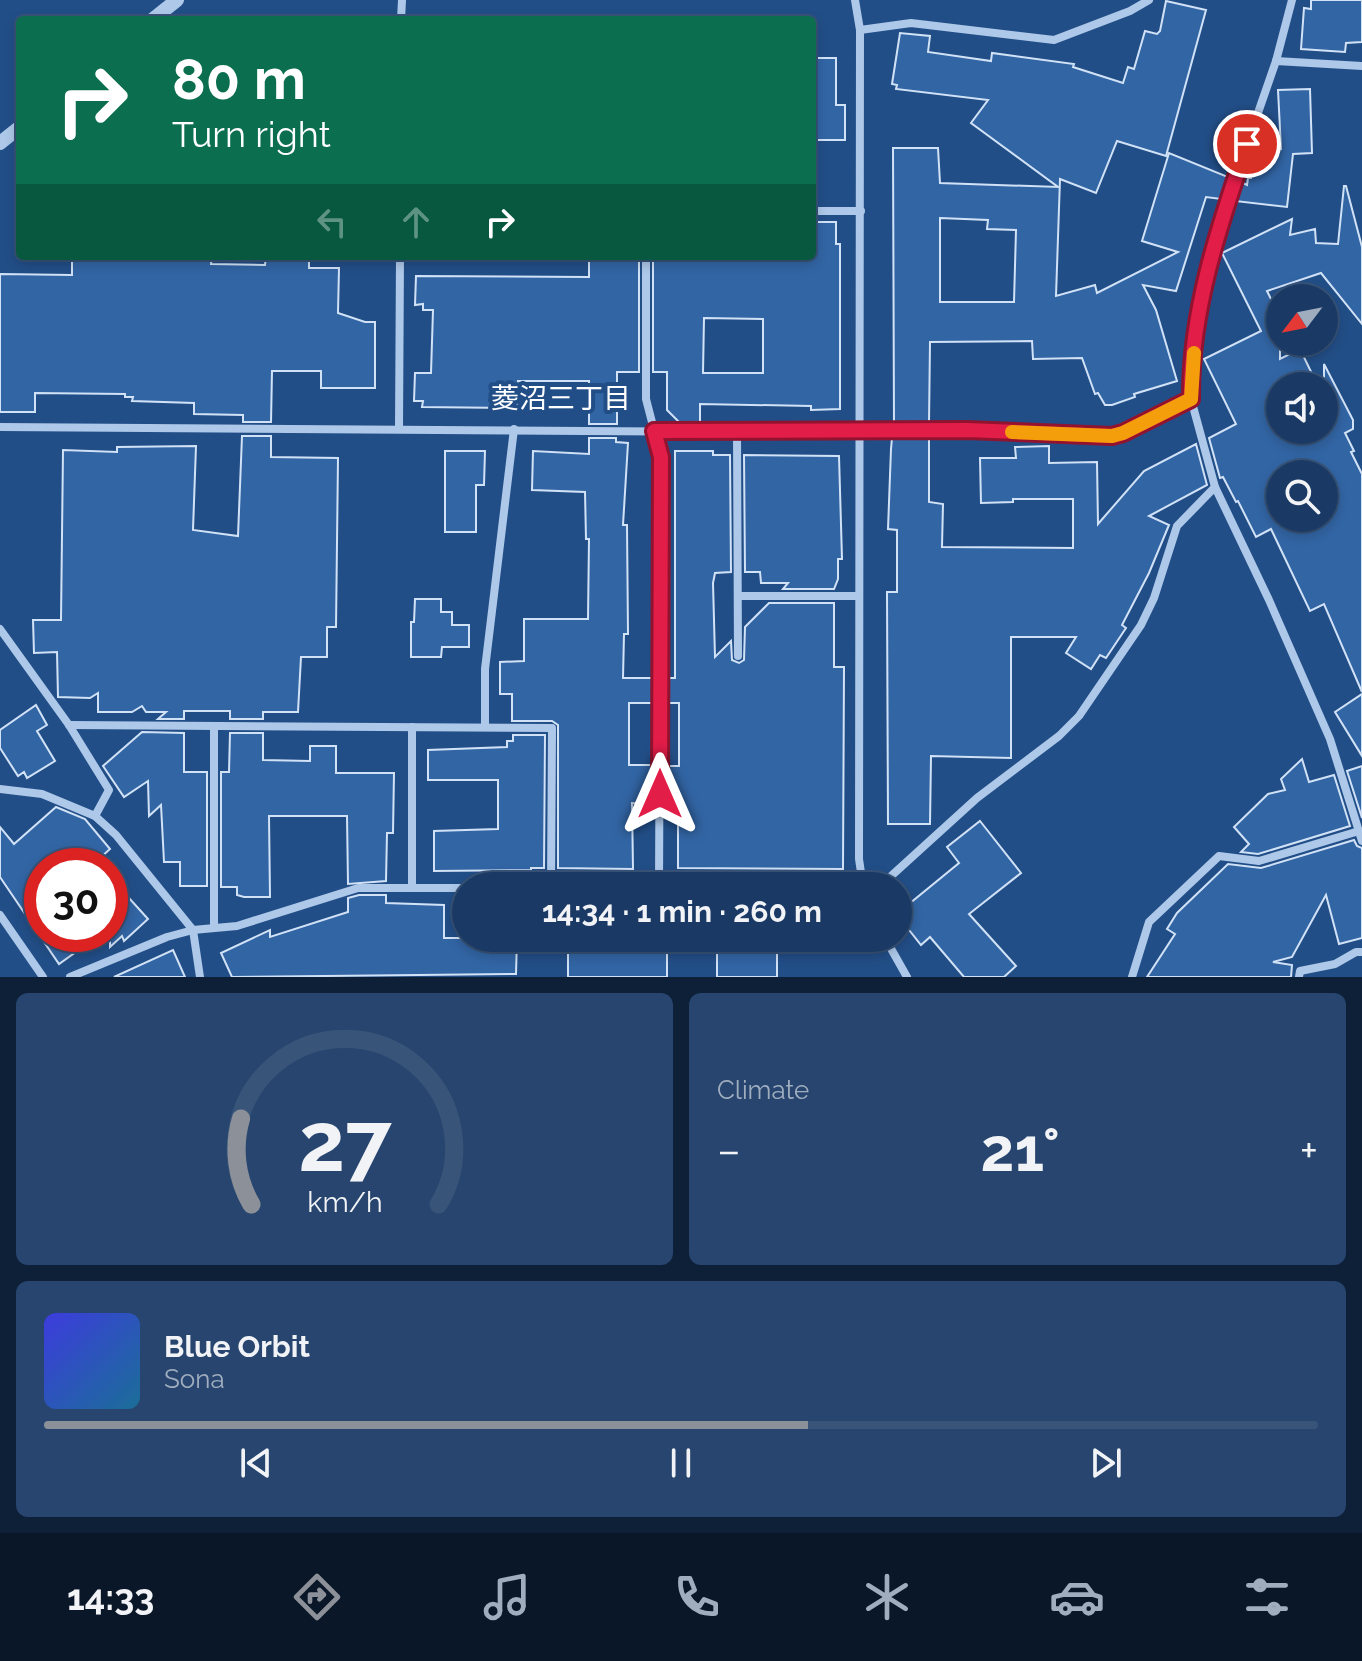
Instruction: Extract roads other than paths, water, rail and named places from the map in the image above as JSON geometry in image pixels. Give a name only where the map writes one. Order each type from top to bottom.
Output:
[{"type":"street","points":[[157,16],[177,0]]},
{"type":"street","points":[[855,0],[860,30],[858,596],[861,872]]},
{"type":"street","points":[[860,30],[911,23],[1054,40],[1130,11],[1149,0]]},
{"type":"street","points":[[1132,977],[1149,922],[1219,856],[1259,861],[1361,836],[1330,739],[1215,487],[1191,399],[1191,371],[1218,228],[1276,61],[1292,0]]},
{"type":"street","points":[[1276,61],[1362,66]]},
{"type":"street","points":[[0,143],[16,130]]},
{"type":"street","points":[[816,211],[861,211]]},
{"type":"street","points":[[399,428],[400,260]]},
{"type":"street","points":[[646,260],[646,399],[661,457],[659,872]]},
{"type":"street","points":[[0,427],[737,432],[967,430],[1112,436],[1191,399]]},
{"type":"street","points":[[485,727],[485,669],[514,429]]},
{"type":"street","points":[[737,432],[738,656]]},
{"type":"street","points":[[896,872],[977,798],[1059,736],[1079,716],[1141,625],[1154,598],[1177,526],[1215,487]]},
{"type":"street","points":[[738,596],[858,596]]},
{"type":"street","points":[[0,629],[69,725],[109,790],[95,816]]},
{"type":"street","points":[[69,725],[552,728],[551,872]]},
{"type":"street","points":[[214,726],[214,927]]},
{"type":"street","points":[[412,727],[412,887]]},
{"type":"street","points":[[0,789],[42,794],[95,816],[116,835],[193,930],[200,977]]},
{"type":"street","points":[[70,977],[167,937],[193,930],[237,926],[358,888],[452,888]]},
{"type":"street","points":[[0,915],[43,977]]},
{"type":"street","points":[[893,952],[907,977]]},
{"type":"street","points":[[1299,977],[1300,971],[1335,964],[1356,952],[1362,952]]},
{"type":"district","name":"菱沼三丁目","points":[[561,398]]}]
